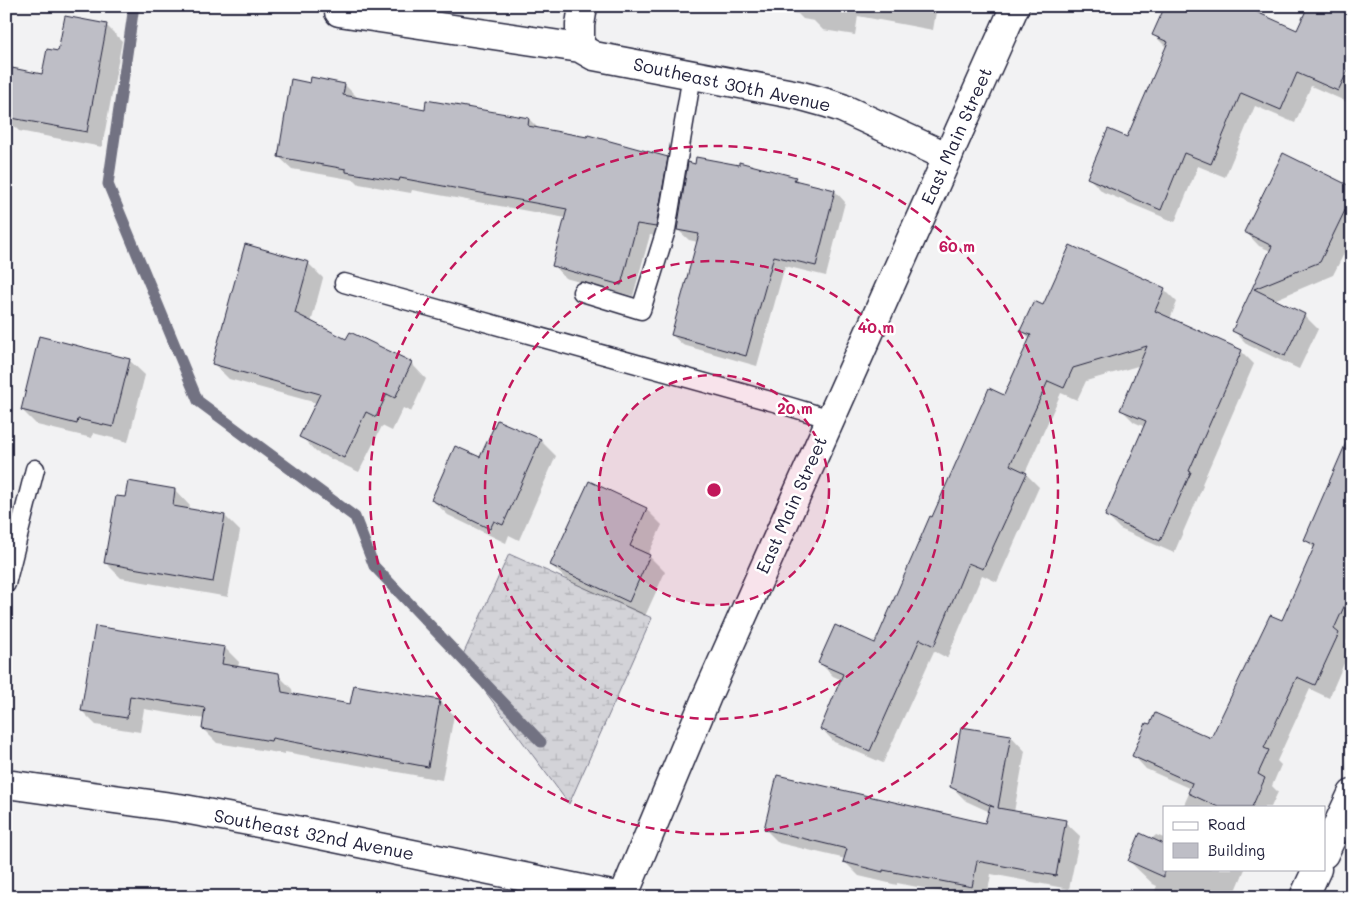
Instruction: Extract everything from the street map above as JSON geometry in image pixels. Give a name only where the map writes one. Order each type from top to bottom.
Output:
[{"type":"main road","points":[[580,48],[580,25],[584,6]]},
{"type":"main road","name":"East Main Street","points":[[622,897],[707,696],[1015,6]]},
{"type":"main road","name":"Southeast 30th Avenue","points":[[339,12],[580,48],[594,56],[798,95],[827,103],[948,157]]},
{"type":"main road","name":"Southeast 32nd Avenue","points":[[6,784],[179,808],[622,897]]},
{"type":"main road","points":[[1326,850],[1352,794]]},
{"type":"main road","points":[[1304,897],[1317,870]]},
{"type":"lane","points":[[582,292],[642,310],[666,230],[692,75]]},
{"type":"lane","points":[[344,283],[755,396],[831,419]]},
{"type":"lane","points":[[6,584],[35,469]]},
{"type":"green space","points":[[509,554],[652,618],[569,804],[461,659]]},
{"type":"building","points":[[1165,6],[1243,6],[1297,30],[1308,6],[1352,6],[1352,62],[1338,91],[1297,73],[1281,110],[1241,93],[1211,164],[1184,153],[1161,210],[1087,178],[1108,129],[1127,137],[1168,42],[1152,35]]},
{"type":"building","points":[[65,16],[107,24],[87,132],[6,117],[6,99],[12,68],[42,74],[47,49],[58,51]]},
{"type":"building","points":[[311,77],[345,84],[343,95],[425,110],[426,100],[529,118],[528,126],[587,137],[588,135],[668,157],[656,227],[637,224],[621,285],[552,266],[567,209],[400,178],[399,181],[346,172],[346,169],[278,157],[291,79],[310,83]]},
{"type":"building","points":[[1283,153],[1352,187],[1352,196],[1320,262],[1254,289],[1305,314],[1285,356],[1232,331],[1272,246],[1244,232]]},
{"type":"building","points":[[696,157],[739,165],[739,162],[796,177],[794,180],[835,190],[816,266],[774,256],[746,356],[671,335],[699,234],[677,230],[688,162],[695,164]]},
{"type":"building","points":[[245,244],[309,262],[295,313],[346,339],[350,332],[412,362],[395,398],[387,394],[376,417],[366,412],[344,458],[299,437],[320,394],[212,364]]},
{"type":"building","points":[[1070,245],[1165,288],[1155,311],[1242,350],[1160,541],[1105,516],[1146,421],[1120,410],[1147,346],[1073,368],[1064,388],[1048,381],[1010,465],[1027,473],[983,569],[968,563],[934,646],[920,639],[870,751],[820,729],[843,674],[818,663],[835,625],[875,643],[930,516],[932,517],[989,388],[1004,395],[1031,335],[1020,331],[1034,301],[1043,305]]},
{"type":"building","points":[[39,336],[130,359],[113,427],[78,419],[77,424],[21,410]]},
{"type":"building","points":[[497,420],[541,439],[503,525],[494,521],[490,529],[431,500],[455,446],[480,457]]},
{"type":"building","points":[[1352,429],[1352,589],[1334,629],[1339,633],[1315,685],[1297,677],[1264,748],[1269,750],[1258,774],[1265,778],[1252,806],[1216,806],[1188,793],[1192,783],[1132,756],[1146,723],[1150,724],[1155,713],[1211,738],[1270,615],[1282,620],[1315,545],[1304,540]]},
{"type":"building","points":[[128,481],[175,489],[173,506],[225,515],[213,582],[104,563],[116,496],[125,497]]},
{"type":"building","points":[[589,481],[647,508],[630,546],[650,555],[629,602],[550,565]]},
{"type":"building","points":[[95,626],[225,647],[222,664],[279,673],[282,692],[350,704],[354,685],[440,700],[428,767],[272,738],[271,741],[202,729],[205,708],[130,696],[127,718],[81,711]]},
{"type":"building","points":[[961,727],[1011,735],[998,808],[1066,820],[1056,876],[977,861],[972,887],[883,870],[883,872],[843,862],[847,849],[764,829],[777,775],[985,823],[990,806],[994,807],[950,787]]},
{"type":"building","points":[[1140,833],[1163,844],[1164,877],[1128,861]]},
{"type":"waterway","points":[[134,6],[108,184],[198,401],[355,517],[374,566],[541,742]]}]
